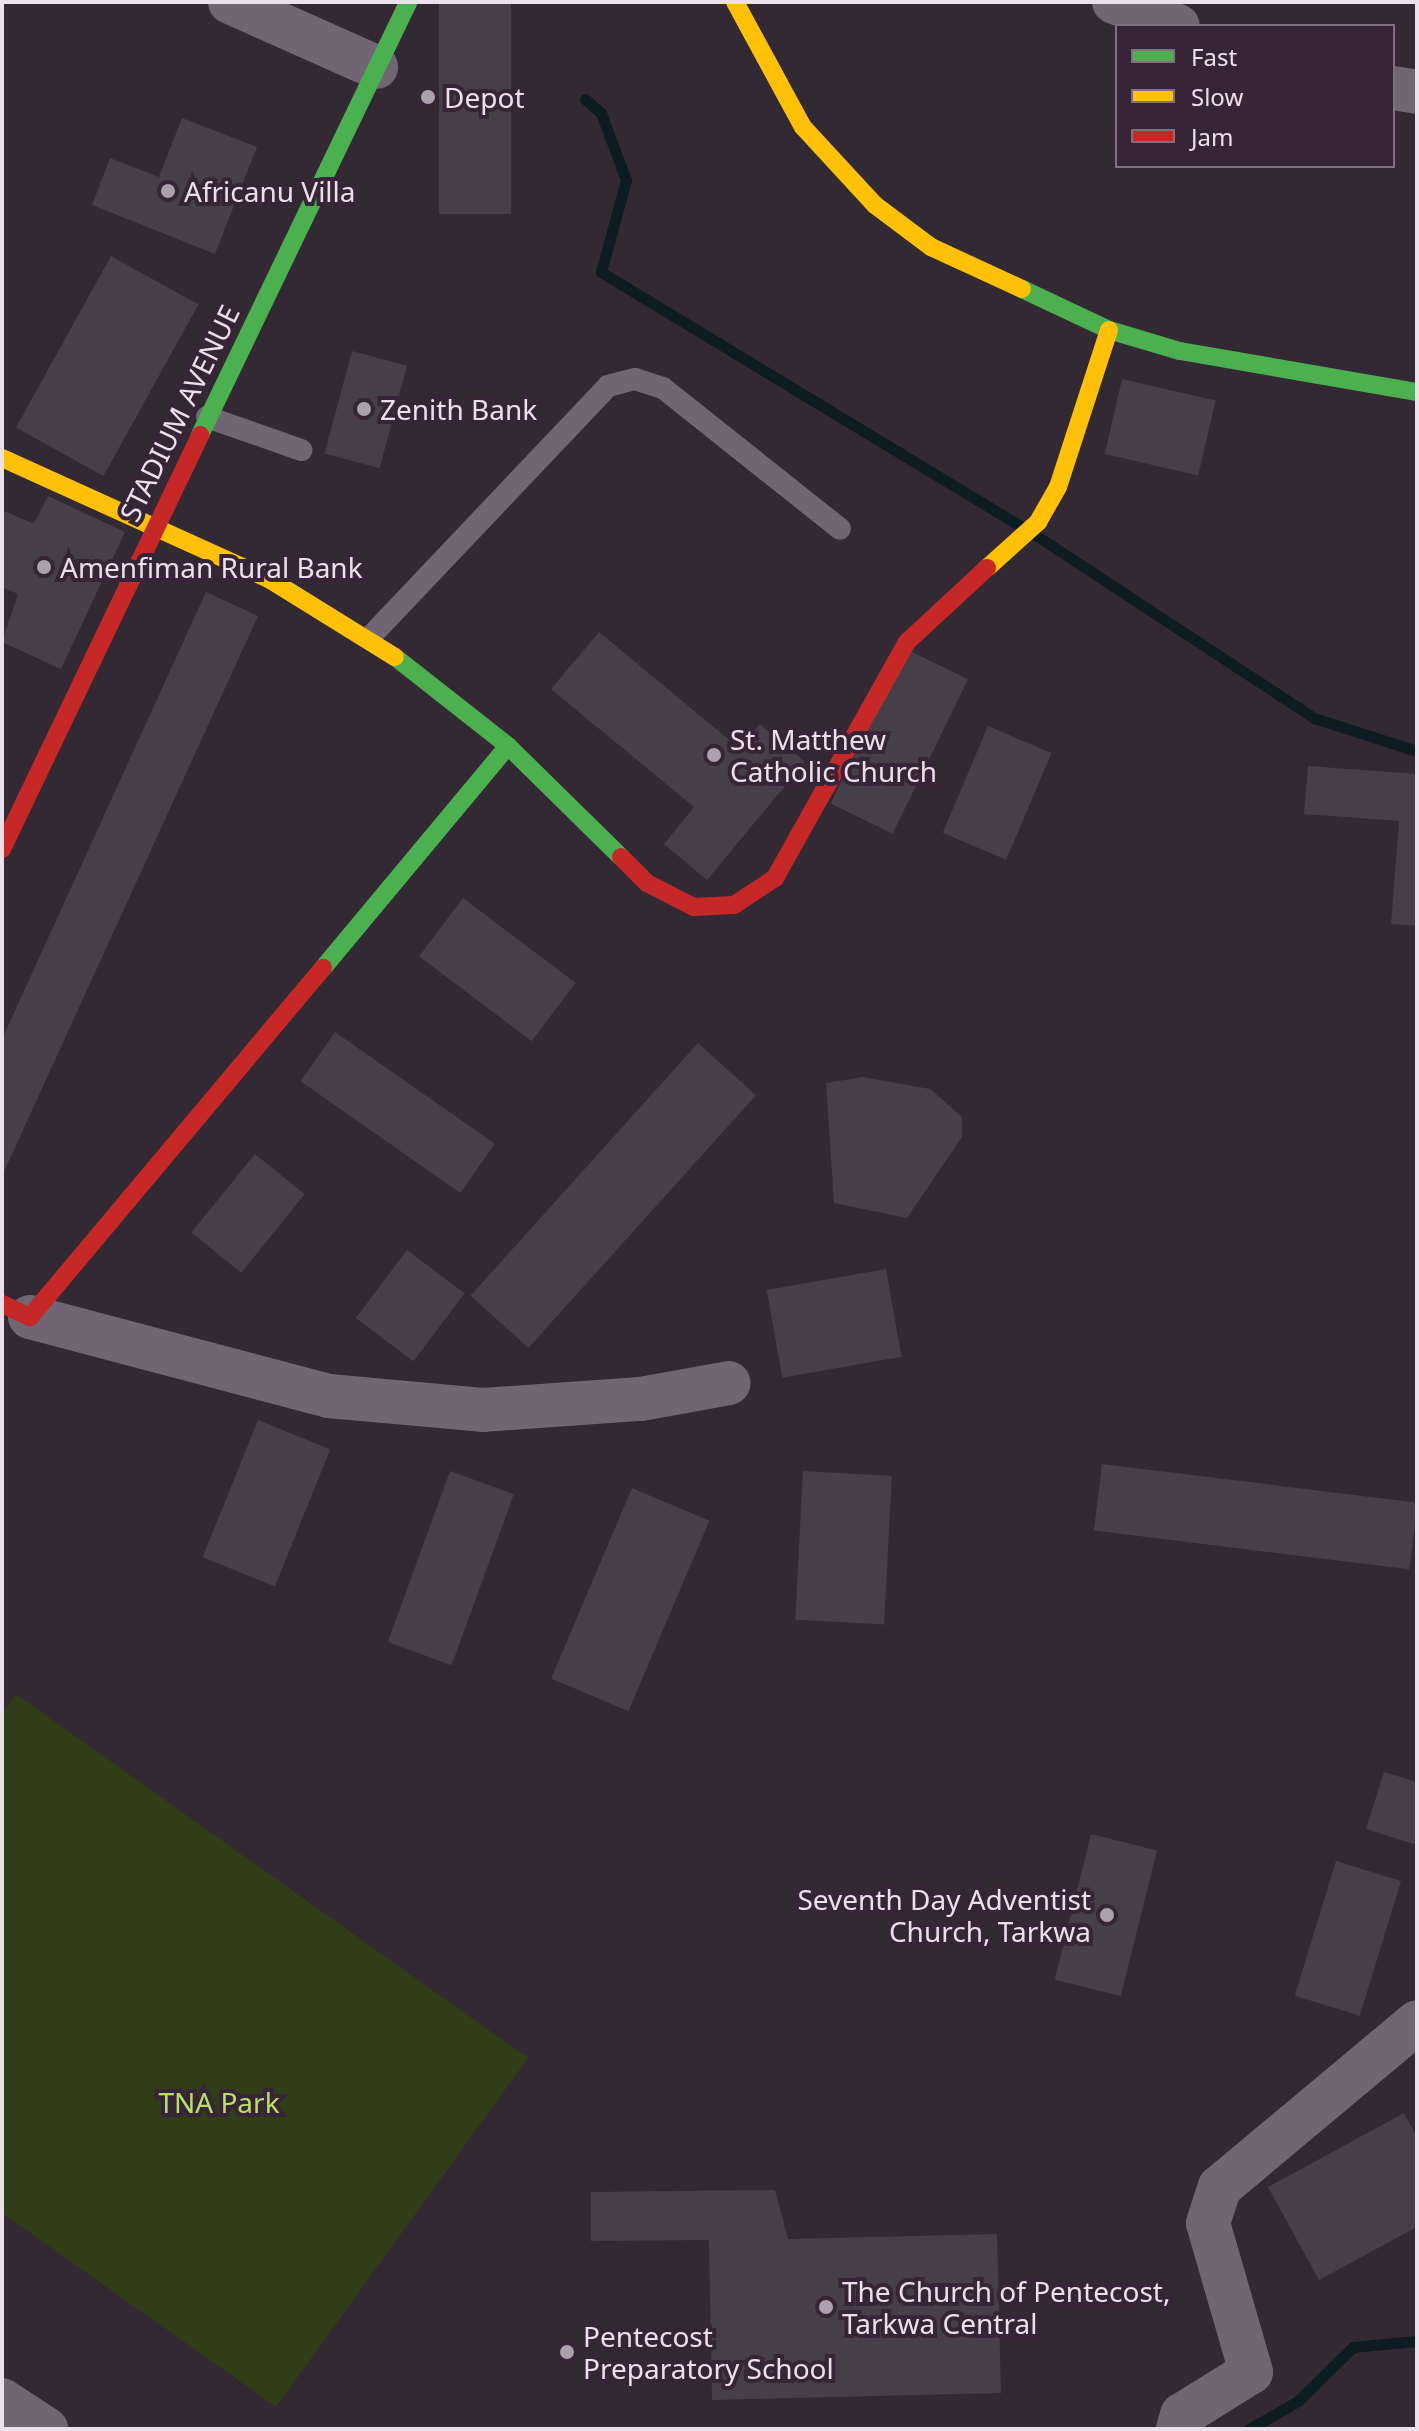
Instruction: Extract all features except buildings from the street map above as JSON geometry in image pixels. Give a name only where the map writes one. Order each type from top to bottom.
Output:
[{"type":"street","points":[[230,2],[376,67]]},
{"type":"street","name":"STADIUM AVENUE","points":[[2,849],[408,2]]},
{"type":"street","points":[[735,2],[803,127],[875,205],[931,247],[1109,330],[1180,351],[1417,392]]},
{"type":"street","points":[[1395,88],[1417,92]]},
{"type":"street","points":[[2,458],[155,527],[370,637],[508,746],[647,883],[694,907],[734,905],[755,894],[807,828],[907,642],[1038,522],[1058,487],[1109,330]]},
{"type":"street","points":[[508,746],[16,1311],[329,1396],[482,1410],[641,1399],[729,1383]]},
{"type":"street","points":[[1178,2429],[1182,2415],[1251,2372],[1208,2223],[1220,2187],[1417,2022]]},
{"type":"street","points":[[2,2400],[46,2429]]},
{"type":"lane","points":[[370,637],[608,386],[622,382],[663,388],[840,529]]},
{"type":"lane","points":[[207,417],[301,450]]},
{"type":"green space","name":"TNA Park","points":[[16,1694],[528,2058],[276,2407],[2,2213],[2,1714]]},
{"type":"waterway","points":[[585,99],[601,113],[626,180],[601,272],[1019,525]]},
{"type":"waterway","points":[[1037,536],[1314,718],[1417,751]]},
{"type":"waterway","points":[[1249,2429],[1298,2401],[1353,2347],[1417,2341]]},
{"type":"traffic: fast","points":[[200,435],[408,2]]},
{"type":"traffic: fast","points":[[1022,289],[1109,330],[1180,351],[1417,392]]},
{"type":"traffic: fast","points":[[395,657],[508,746],[621,857]]},
{"type":"traffic: fast","points":[[323,968],[508,746]]},
{"type":"traffic: slow","points":[[735,2],[803,127],[875,205],[931,247],[1022,289]]},
{"type":"traffic: slow","points":[[987,568],[1038,522],[1058,487],[1109,330]]},
{"type":"traffic: slow","points":[[2,458],[269,579],[395,657]]},
{"type":"traffic: jam","points":[[2,849],[200,435]]},
{"type":"traffic: jam","points":[[621,857],[647,883],[694,907],[734,905],[775,878],[907,642],[987,568]]},
{"type":"traffic: jam","points":[[2,1304],[30,1317],[323,968]]},
{"type":"place","name":"Depot","points":[[428,97]]},
{"type":"place","name":"Africanu Villa","points":[[168,191]]},
{"type":"place","name":"Zenith Bank","points":[[364,409]]},
{"type":"place","name":"Amenfiman Rural Bank","points":[[44,567]]},
{"type":"place","name":"St. Matthew Catholic Church","points":[[714,755]]},
{"type":"place","name":"Seventh Day Adventist Church, Tarkwa","points":[[1107,1915]]},
{"type":"place","name":"The Church of Pentecost, Tarkwa Central","points":[[826,2307]]},
{"type":"place","name":"Pentecost Preparatory School","points":[[567,2352]]}]
